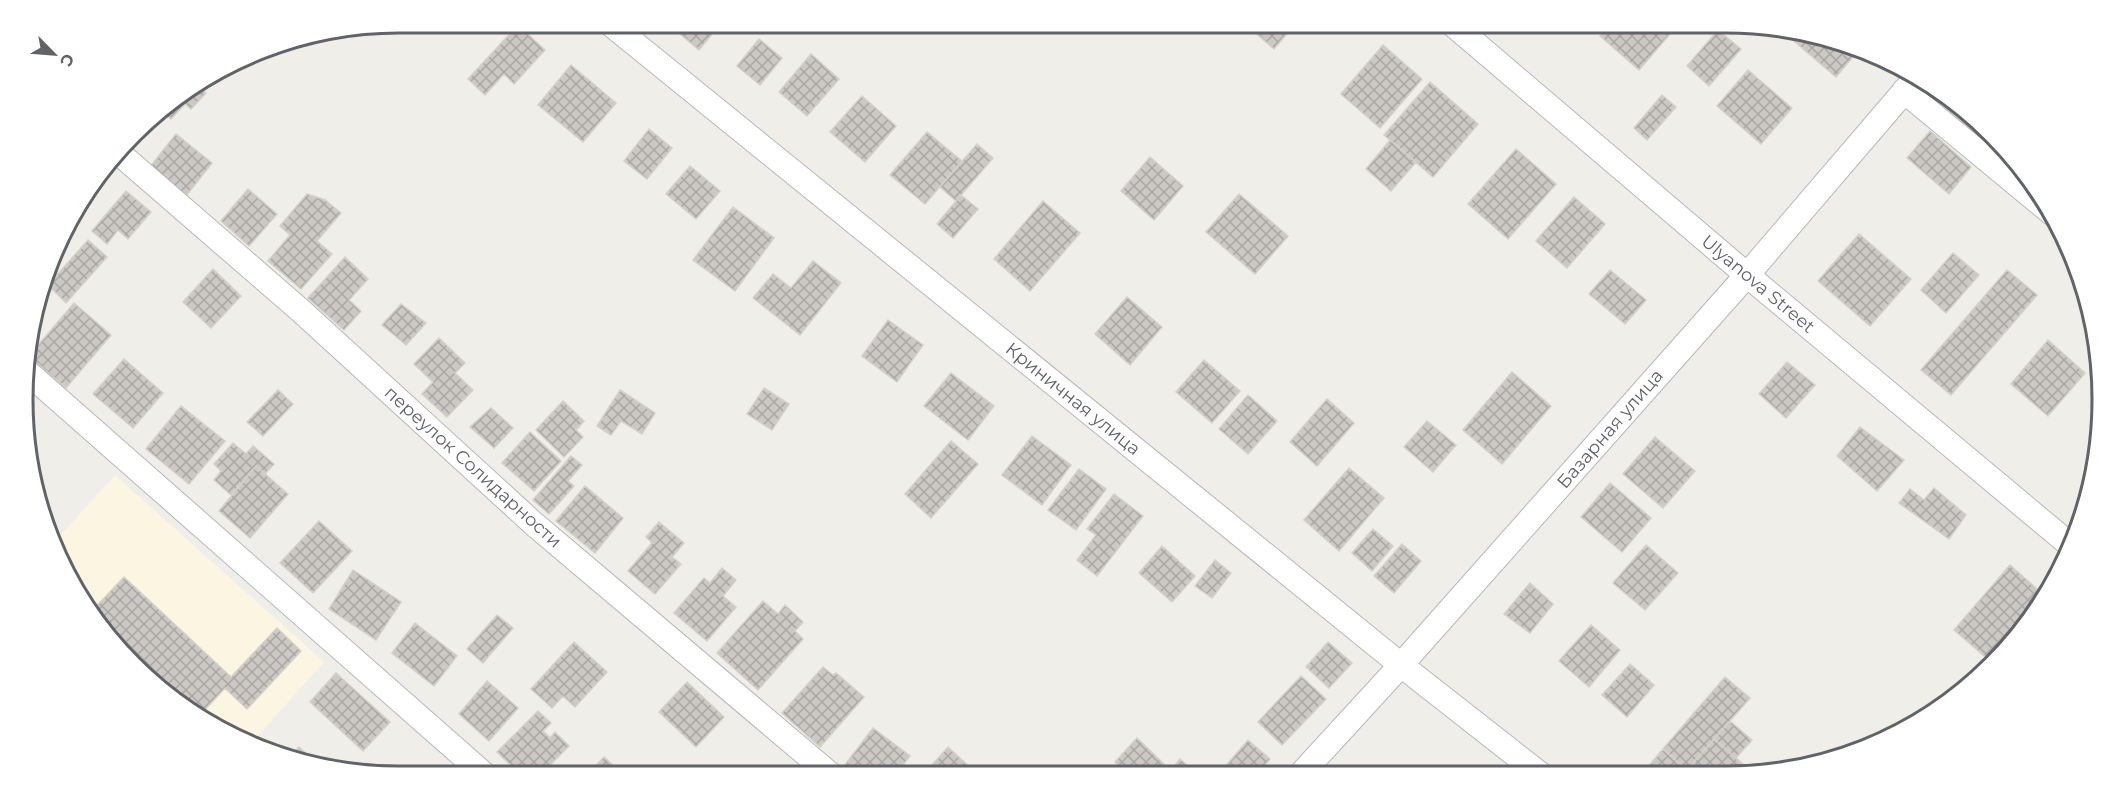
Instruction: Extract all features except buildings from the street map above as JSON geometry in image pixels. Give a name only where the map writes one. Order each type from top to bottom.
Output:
[{"type":"street","name":"Криничная улица","points":[[622,33],[1401,665],[1530,766]]},
{"type":"street","name":"Ulyanova Street","points":[[1463,33],[1746,275],[2064,540]]},
{"type":"street","name":"Базарная улица","points":[[1308,766],[1401,665],[1746,275],[1909,86]]},
{"type":"street","points":[[1909,86],[2025,190]]},
{"type":"street","name":"переулок Солидарности","points":[[124,158],[300,310],[534,524],[819,766]]},
{"type":"street","points":[[34,378],[475,766]]},
{"type":"shaded area","points":[[115,475],[324,662],[257,737],[237,728],[176,690],[140,659],[95,603],[82,583],[60,536]]}]
